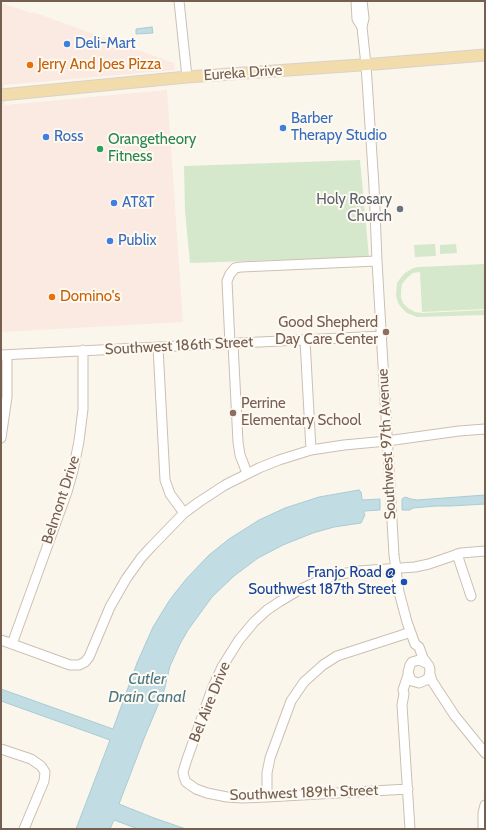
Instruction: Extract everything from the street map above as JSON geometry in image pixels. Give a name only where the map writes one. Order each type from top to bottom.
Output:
[{"type":"main road","name":"Eureka Drive","points":[[1,95],[188,77],[485,55]]},
{"type":"street","points":[[179,1],[188,77]]},
{"type":"street","name":"Southwest 97th Avenue","points":[[356,1],[357,19],[362,27]]},
{"type":"street","name":"Southwest 97th Avenue","points":[[362,1],[364,18],[362,27],[366,64],[374,186],[395,569],[410,632],[426,663]]},
{"type":"street","points":[[248,473],[240,455],[238,442],[227,281],[230,274],[234,269],[240,267],[377,261]]},
{"type":"street","name":"Southwest 186th Street","points":[[4,355],[382,336]]},
{"type":"street","points":[[305,340],[310,450]]},
{"type":"street","points":[[158,347],[165,480],[170,494],[184,513]]},
{"type":"street","name":"Belmont Drive","points":[[12,644],[73,471],[83,409],[83,350]]},
{"type":"street","points":[[1,438],[7,397],[4,355]]},
{"type":"street","points":[[1,640],[70,665],[81,664],[84,662],[89,657],[110,607],[126,579],[151,547],[184,513],[218,490],[248,473],[279,460],[310,450],[485,429]]},
{"type":"street","name":"Bel Aire Drive","points":[[184,777],[183,772],[187,759],[219,673],[234,646],[260,616],[290,595],[308,585],[328,578],[349,572],[422,566],[457,554],[485,551]]},
{"type":"street","points":[[457,554],[471,596]]},
{"type":"street","points":[[267,797],[267,773],[270,758],[291,702],[304,682],[323,665],[337,656],[410,632]]},
{"type":"street","points":[[410,829],[402,705],[404,694],[403,690],[408,675],[408,668],[414,658],[415,644]]},
{"type":"street","points":[[412,662],[419,660],[426,663],[430,670],[432,681],[439,692],[460,722],[485,753]]},
{"type":"street","points":[[404,694],[406,694],[419,682],[429,677],[430,674]]},
{"type":"street","points":[[408,675],[410,678],[439,692]]},
{"type":"street","points":[[1,749],[31,760],[41,766],[45,772],[44,781],[24,829]]},
{"type":"street","name":"Southwest 189th Street","points":[[184,777],[186,782],[192,787],[207,793],[233,797],[267,797],[408,789]]},
{"type":"street","points":[[483,829],[483,813],[485,804]]},
{"type":"shaded area","points":[[1,3],[32,13],[33,12],[174,63],[175,70],[4,85],[5,105],[167,90],[183,322],[1,332]]},
{"type":"green space","points":[[360,160],[369,257],[190,263],[185,211],[184,166]]},
{"type":"green space","points":[[435,244],[436,256],[415,257],[414,245]]},
{"type":"green space","points":[[456,244],[457,253],[440,254],[440,245]]},
{"type":"green space","points":[[485,264],[485,309],[422,312],[420,272],[413,273],[402,284],[401,297],[403,303],[415,312],[422,313],[485,310],[485,315],[417,317],[407,313],[398,303],[396,295],[397,283],[405,273],[413,268]]},
{"type":"water","points":[[152,27],[153,33],[136,34],[136,29]]},
{"type":"water","name":"Cutler Drain Canal","points":[[359,490],[363,500],[380,499],[380,510],[364,511],[365,515],[361,523],[334,527],[313,533],[283,545],[258,558],[234,576],[212,597],[188,630],[180,644],[170,666],[164,691],[119,804],[186,829],[138,829],[114,820],[110,829],[76,829],[110,740],[1,701],[1,689],[113,729],[137,663],[153,627],[175,593],[209,555],[229,539],[259,520],[285,508],[319,497]]},
{"type":"water","points":[[485,495],[485,504],[436,506],[402,510],[402,499],[405,497],[417,500]]},
{"type":"place","name":"Deli-Mart","points":[[67,44]]},
{"type":"place","name":"Jerry And Joes Pizza","points":[[30,65]]},
{"type":"place","name":"Barber Therapy Studio","points":[[283,128]]},
{"type":"place","name":"Ross","points":[[46,137]]},
{"type":"place","name":"Orangetheory Fitness","points":[[100,149]]},
{"type":"place","name":"AT&T","points":[[114,203]]},
{"type":"place","name":"Holy Rosary Church","points":[[400,209]]},
{"type":"place","name":"Publix","points":[[110,241]]},
{"type":"place","name":"Domino's","points":[[52,297]]},
{"type":"place","name":"Good Shepherd Day Care Center","points":[[386,332]]},
{"type":"place","name":"Perrine Elementary School","points":[[233,413]]},
{"type":"place","name":"Franjo Road @ Southwest 187th Street","points":[[404,582]]}]
